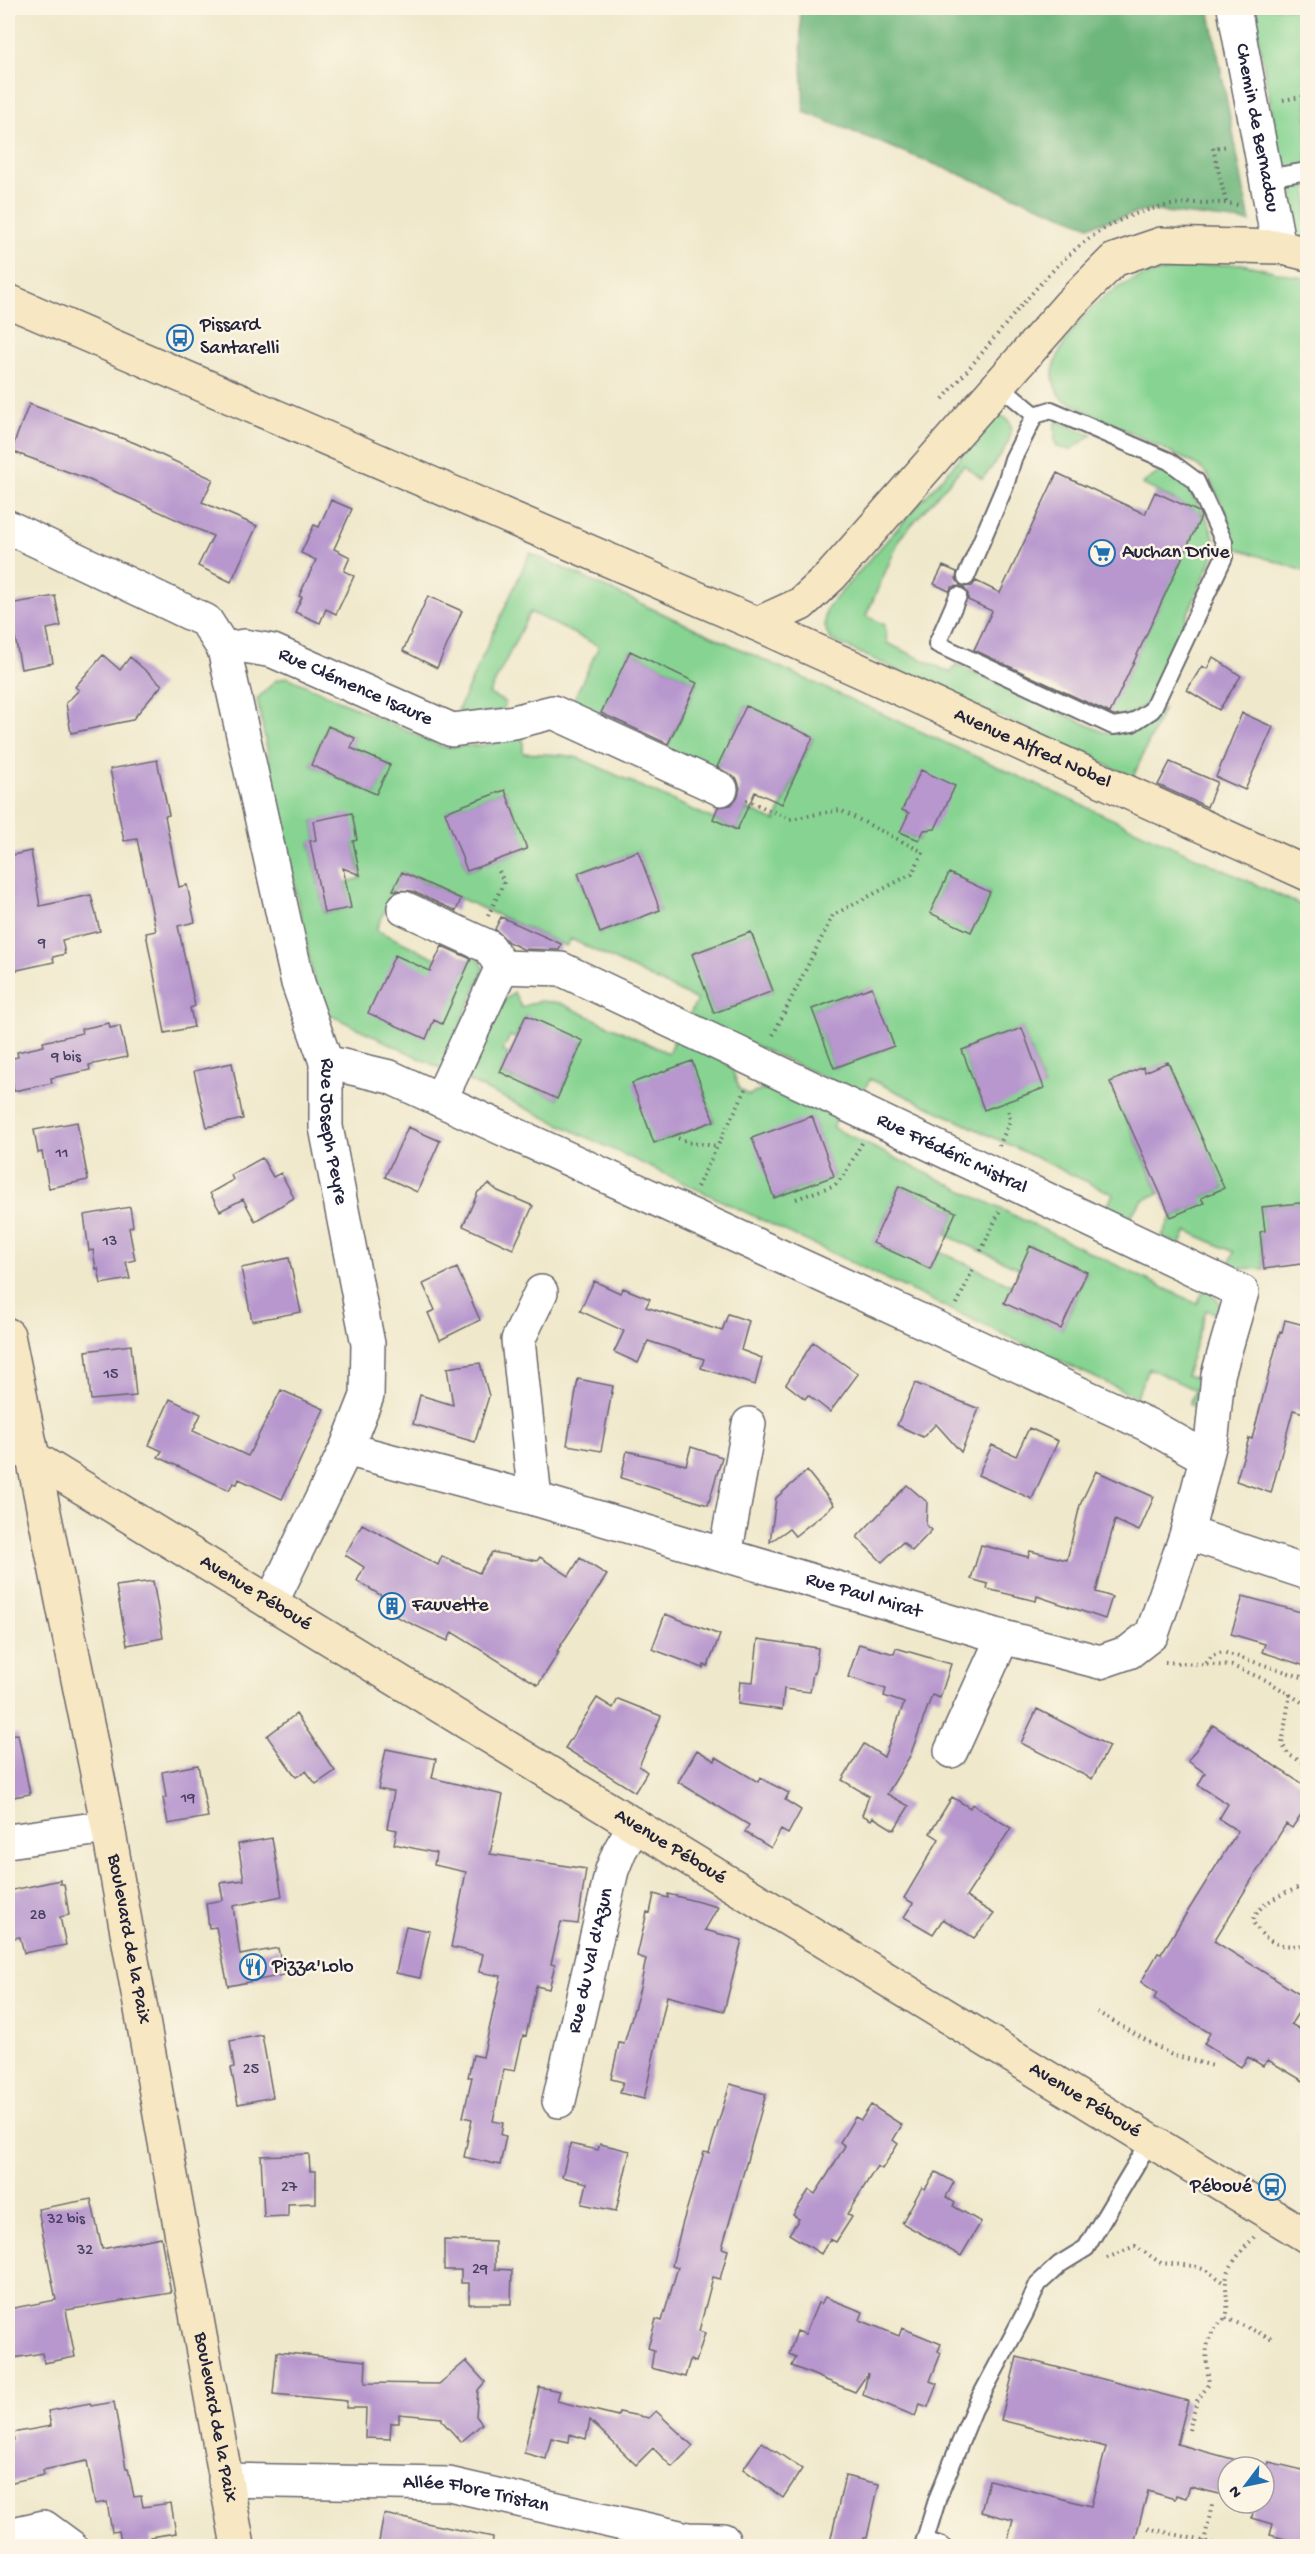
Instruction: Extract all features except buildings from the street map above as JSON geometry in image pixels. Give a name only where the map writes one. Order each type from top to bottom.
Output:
[{"type":"main road","points":[[757,624],[801,604],[831,576],[1070,304],[1114,260],[1131,252],[1161,244],[1293,251]]},
{"type":"main road","name":"Avenue Alfred Nobel","points":[[8,301],[757,624],[1308,874]]},
{"type":"main road","name":"Boulevard de la Paix","points":[[8,1335],[20,1449],[108,1827],[238,2547]]},
{"type":"main road","name":"Avenue Péboué","points":[[20,1449],[1308,2237]]},
{"type":"street","name":"Chemin de Bernadou","points":[[1234,8],[1266,178],[1293,251]]},
{"type":"street","points":[[8,527],[206,621],[224,649]]},
{"type":"street","name":"Rue Clémence Isaure","points":[[224,649],[244,646],[273,651],[452,730],[514,722],[553,712],[721,789]]},
{"type":"street","name":"Rue Joseph Peyre","points":[[224,649],[297,983],[326,1062],[326,1126],[368,1344],[367,1396],[346,1449],[271,1603]]},
{"type":"street","points":[[404,908],[489,947],[501,967],[440,1100]]},
{"type":"street","name":"Rue Frédéric Mistral","points":[[501,967],[561,969],[1242,1292],[1218,1375],[1212,1435],[1187,1533]]},
{"type":"street","points":[[326,1062],[390,1077],[1148,1425],[1205,1457]]},
{"type":"street","points":[[535,1499],[518,1340],[541,1292]]},
{"type":"street","points":[[725,1555],[749,1424]]},
{"type":"street","name":"Rue Paul Mirat","points":[[346,1449],[535,1499],[1003,1637],[1100,1662],[1129,1652],[1152,1634],[1187,1533]]},
{"type":"street","points":[[1187,1533],[1308,1573]]},
{"type":"street","points":[[951,1751],[1003,1637]]},
{"type":"street","name":"Rue du Val d'Azun","points":[[559,2101],[612,1870],[620,1850],[635,1825]]},
{"type":"street","points":[[8,1841],[108,1827]]},
{"type":"street","name":"Allée Flore Tristan","points":[[225,2480],[449,2484],[688,2539],[723,2540]]},
{"type":"street","points":[[8,2535],[44,2527],[70,2547]]},
{"type":"lane","points":[[1266,178],[1308,171]]},
{"type":"lane","points":[[999,385],[1035,415]]},
{"type":"lane","points":[[958,596],[937,644],[1113,726],[1132,723],[1152,710],[1224,557],[1224,542],[1196,481],[1169,461],[1051,410],[1035,415],[1013,459],[1005,486],[966,577]]},
{"type":"lane","points":[[942,2547],[924,2543],[939,2497],[974,2409],[1038,2284],[1060,2264],[1086,2248],[1150,2141]]},
{"type":"path","points":[[1281,89],[1283,100],[1308,96]]},
{"type":"path","points":[[1226,202],[1213,148],[1259,141]]},
{"type":"path","points":[[684,1213],[833,915],[912,874],[923,852],[840,810],[790,819],[721,789]]},
{"type":"path","points":[[477,942],[504,882],[496,867]]},
{"type":"path","points":[[981,1251],[1010,1121],[1008,1107]]},
{"type":"path","points":[[796,1199],[835,1185],[854,1159],[874,1118]]},
{"type":"path","points":[[678,1138],[691,1143],[718,1146]]},
{"type":"path","points":[[944,1332],[974,1267]]},
{"type":"path","points":[[1206,1663],[1212,1655],[1223,1652],[1308,1679]]},
{"type":"path","points":[[1162,1662],[1232,1666],[1266,1680],[1308,1706]]},
{"type":"path","points":[[1290,1694],[1282,1744],[1288,1755],[1308,1765]]},
{"type":"path","points":[[1308,1882],[1264,1904],[1255,1913],[1253,1922],[1270,1942],[1287,1946],[1308,1945]]},
{"type":"path","points":[[1097,2012],[1170,2054],[1213,2066]]},
{"type":"path","points":[[1189,2430],[1197,2401],[1209,2384],[1206,2350],[1214,2327],[1226,2318],[1229,2305],[1225,2283],[1236,2258],[1256,2235]]},
{"type":"path","points":[[1105,2260],[1135,2246],[1161,2263],[1194,2266],[1206,2270],[1225,2283]]},
{"type":"path","points":[[1226,2318],[1273,2339]]},
{"type":"path","points":[[1204,2542],[1212,2505]]},
{"type":"path","points":[[1148,2528],[1224,2547]]},
{"type":"green space","points":[[800,8],[1209,8],[1250,222],[1148,210],[1089,226],[804,112]]},
{"type":"green space","points":[[1253,8],[1307,8],[1307,241],[1295,237]]},
{"type":"green space","points":[[1242,264],[1307,279],[1307,572],[1229,546],[1228,517],[1207,474],[1197,465],[1062,399],[1053,378],[1054,365],[1060,352],[1081,319],[1099,301],[1119,287],[1140,277],[1163,271]]},
{"type":"green space","points":[[998,415],[1007,420],[1011,427],[1007,445],[1001,455],[982,479],[964,465],[900,538],[866,616],[885,625],[887,643],[951,673],[956,664],[1103,732],[1130,732],[1143,726],[1164,708],[1133,777],[831,640],[827,632],[825,621],[827,608]]},
{"type":"green space","points":[[1058,421],[1092,435],[1070,450],[1058,447],[1055,442],[1055,424]]},
{"type":"green space","points":[[1164,469],[1182,483],[1198,504],[1210,528],[1216,550],[1148,703],[1130,714],[1120,716],[1109,714],[1202,514],[1142,484]]},
{"type":"green space","points":[[530,553],[1307,908],[1307,1202],[1262,1207],[1265,1231],[1260,1233],[1264,1269],[1227,1268],[1234,1252],[1187,1231],[1180,1246],[1162,1236],[1171,1218],[1203,1203],[1201,1198],[1224,1188],[1168,1062],[1145,1072],[1143,1067],[1110,1082],[1159,1193],[1142,1201],[1126,1221],[1105,1211],[1113,1194],[870,1079],[862,1094],[689,1016],[697,1000],[571,939],[566,946],[402,872],[376,930],[465,972],[475,951],[484,969],[442,1069],[330,1015],[318,1001],[257,699],[275,681],[287,677],[443,747],[486,745],[510,739],[523,732],[523,753],[579,758],[737,830],[747,809],[775,821],[813,738],[746,706],[714,773],[666,750],[697,683],[630,651],[599,718],[571,705],[599,646],[530,612],[489,694],[505,702],[503,710],[467,715],[458,710]],"holes":[[[328,726],[355,738],[351,748],[389,765],[376,794],[311,765]],[[954,786],[928,822],[919,840],[901,832],[909,813],[903,810]],[[505,790],[527,849],[467,871],[446,812]],[[343,815],[353,841],[361,878],[346,882],[350,908],[324,913],[310,842],[316,840],[313,821]],[[638,851],[660,910],[600,933],[578,873]],[[949,874],[990,892],[971,932],[930,913]],[[751,932],[773,991],[714,1013],[692,954]],[[872,987],[893,1046],[834,1068],[812,1009]],[[1022,1028],[1044,1087],[984,1109],[962,1050]]]},
{"type":"green space","points":[[514,992],[521,1007],[540,1001],[560,1003],[668,1053],[676,1036],[728,1059],[740,1090],[749,1095],[784,1082],[841,1110],[833,1128],[1197,1304],[1205,1288],[1218,1300],[1224,1316],[1206,1310],[1186,1375],[1204,1381],[1201,1410],[1189,1404],[1195,1390],[1149,1368],[1136,1397],[466,1080],[496,1007]],"holes":[[[526,1016],[583,1042],[557,1099],[500,1073],[508,1054],[503,1051],[510,1036],[515,1038]],[[692,1061],[714,1121],[654,1143]],[[812,1117],[834,1176],[775,1198]],[[899,1186],[956,1212],[946,1235],[1020,1269],[1031,1246],[1087,1272],[1062,1329],[1004,1303],[1012,1285],[939,1251],[930,1269],[873,1243]]]},
{"type":"place","name":"Pissard Santarelli","points":[[180,338]]},
{"type":"place","name":"Auchan Drive","points":[[1102,553]]},
{"type":"place","name":"Fauvette","points":[[392,1606]]},
{"type":"place","name":"Pizza'Lolo","points":[[253,1967]]},
{"type":"place","name":"Péboué","points":[[1272,2187]]}]
